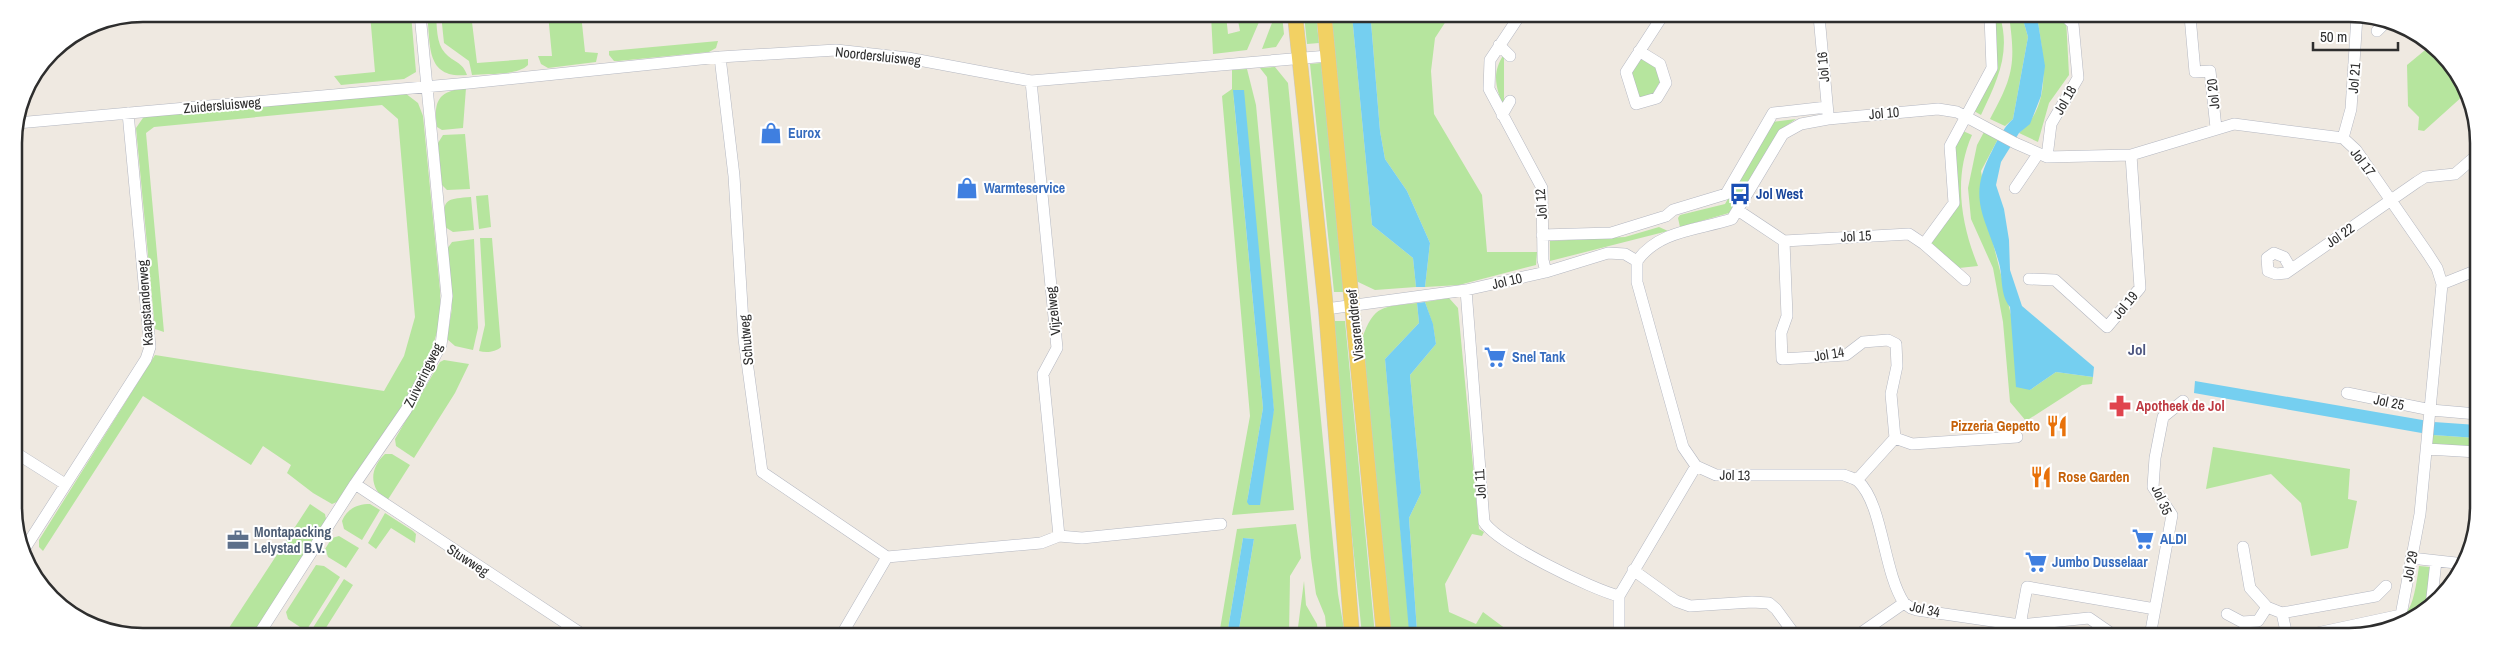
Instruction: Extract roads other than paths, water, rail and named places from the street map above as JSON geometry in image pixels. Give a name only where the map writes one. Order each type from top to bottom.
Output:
[{"type":"main road","name":"Visarenddreef","points":[[1296,22],[1326,309],[1351,627]]},
{"type":"main road","name":"Visarenddreef","points":[[1325,22],[1383,627]]},
{"type":"street","name":"Zuiveringweg","points":[[263,628],[355,484],[406,410],[441,345],[447,296],[421,22]]},
{"type":"street","name":"Jol 12","points":[[1515,22],[1490,60],[1489,90],[1542,188],[1543,260],[1546,272]]},
{"type":"street","points":[[1639,51],[1660,64],[1666,83],[1657,98],[1636,104],[1626,72],[1655,22]]},
{"type":"street","name":"Jol 16","points":[[1820,22],[1828,113]]},
{"type":"street","points":[[1924,244],[1954,203],[1950,146],[1992,68],[1990,22]]},
{"type":"street","name":"Jol 18","points":[[2042,155],[2051,124],[2078,78],[2073,24],[2071,22]]},
{"type":"street","name":"Jol 20","points":[[2191,22],[2195,72],[2210,71],[2216,128]]},
{"type":"street","name":"Jol 21","points":[[2343,138],[2351,109],[2357,23]]},
{"type":"street","points":[[2377,31],[2381,27]]},
{"type":"street","points":[[1499,45],[1510,56]]},
{"type":"street","name":"Noordersluisweg","points":[[427,85],[720,57],[836,50],[908,58],[1031,81],[1250,61],[1328,56]]},
{"type":"street","name":"Schutweg","points":[[720,57],[735,183],[744,339],[762,472],[887,557]]},
{"type":"street","name":"Vijzelweg","points":[[1031,81],[1057,348],[1043,374],[1059,536]]},
{"type":"street","name":"Zuidersluisweg","points":[[25,122],[427,85]]},
{"type":"street","points":[[1502,115],[1510,102]]},
{"type":"street","name":"Jol 10","points":[[1542,235],[1611,233],[1666,216],[1673,210],[1726,194],[1773,113],[1828,113],[1938,108],[1965,116]]},
{"type":"street","name":"Kaapstanderweg","points":[[28,543],[146,359],[150,346],[128,113]]},
{"type":"street","name":"Jol 10","points":[[1739,211],[1783,134],[1828,113]]},
{"type":"street","name":"Jol 17","points":[[1965,116],[2042,155],[2130,155],[2216,128],[2242,124],[2343,138],[2356,150],[2437,268],[2442,284],[2430,415]]},
{"type":"street","points":[[2015,188],[2042,155]]},
{"type":"street","name":"Jol 19","points":[[2029,279],[2056,280],[2107,326],[2140,288],[2130,155]]},
{"type":"street","name":"Jol 22","points":[[2291,269],[2425,177],[2455,174],[2470,161]]},
{"type":"street","points":[[1619,627],[1619,596],[1696,466],[1683,447],[1637,282],[1637,261],[1645,250],[1657,241],[1732,219],[1739,211],[1784,241]]},
{"type":"street","points":[[1666,216],[1676,234]]},
{"type":"street","name":"Jol 15","points":[[1784,241],[1909,234],[1924,244],[1966,280]]},
{"type":"street","name":"Jol 14","points":[[1784,241],[1787,316],[1781,333],[1782,359],[1846,354],[1863,342],[1888,340],[1896,344],[1897,366],[1891,394],[1895,438]]},
{"type":"street","name":"Jol 10","points":[[1326,309],[1466,290],[1546,272],[1608,253],[1625,254],[1637,261]]},
{"type":"street","points":[[2442,284],[2470,273]]},
{"type":"street","name":"Jol 11","points":[[1466,290],[1484,522],[1493,532],[1523,551],[1602,592],[1619,596]]},
{"type":"street","name":"Jol 25","points":[[2348,393],[2430,415],[2470,414]]},
{"type":"street","name":"Jol 35","points":[[2152,627],[2172,515],[2153,487],[2155,458],[2163,417],[2183,401]]},
{"type":"street","name":"Jol 29","points":[[2341,627],[2401,615],[2420,514],[2430,415]]},
{"type":"street","points":[[1904,604],[1895,590],[1870,497],[1857,480],[1895,438],[1912,444],[2018,437]]},
{"type":"street","points":[[2427,449],[2470,452]]},
{"type":"street","points":[[22,457],[65,484]]},
{"type":"street","name":"Jol 13","points":[[1696,466],[1716,475],[1844,475],[1857,480]]},
{"type":"street","name":"Stuwweg","points":[[355,484],[573,628]]},
{"type":"street","points":[[847,628],[887,557],[1041,543],[1059,536],[1082,538],[1221,524]]},
{"type":"street","points":[[2243,546],[2250,588],[2267,607],[2282,613],[2285,627]]},
{"type":"street","points":[[2411,558],[2456,563]]},
{"type":"street","points":[[2432,594],[2436,561]]},
{"type":"street","points":[[1633,570],[1676,601],[1690,606],[1752,602],[1769,603],[1790,627]]},
{"type":"street","name":"Jol 29","points":[[2282,613],[2376,596],[2386,586]]},
{"type":"street","points":[[2020,625],[2027,587],[2155,609]]},
{"type":"street","name":"Jol 34","points":[[1871,627],[1904,604],[1917,610],[2020,625],[2088,618],[2101,627]]},
{"type":"street","points":[[2227,614],[2242,622],[2258,622],[2267,607]]},
{"type":"water","points":[[1353,22],[1371,22],[1380,131],[1385,159],[1407,191],[1430,243],[1425,287],[1416,287],[1413,258],[1372,225]]},
{"type":"water","points":[[2024,22],[2038,22],[2045,66],[2041,96],[2030,124],[2019,133],[2001,162],[1996,185],[2004,209],[2009,240],[2010,270],[2022,306],[2094,367],[2093,377],[2056,372],[2030,390],[2016,387],[2010,307],[2005,297],[1999,263],[1984,220],[1979,196],[1984,168],[2001,134],[2013,119],[2028,37]]},
{"type":"water","points":[[1233,90],[1244,90],[1274,410],[1260,505],[1249,505],[1247,502],[1263,408]]},
{"type":"water","points":[[1425,302],[1433,324],[1436,344],[1410,375],[1421,493],[1409,518],[1417,627],[1409,627],[1385,359],[1419,323],[1417,303]]},
{"type":"water","points":[[2195,381],[2434,422],[2470,425],[2470,438],[2433,435],[2194,393]]},
{"type":"water","points":[[1243,538],[1254,539],[1239,628],[1228,628]]},
{"type":"place","name":"Eurox","points":[[771,133]]},
{"type":"place","name":"Warmteservice","points":[[967,188]]},
{"type":"place","name":"Jol West","points":[[1740,194]]},
{"type":"place","name":"Snel Tank","points":[[1495,357]]},
{"type":"place","name":"Apotheek de Jol","points":[[2120,406]]},
{"type":"place","name":"Pizzeria Gepetto","points":[[2057,426]]},
{"type":"place","name":"Rose Garden","points":[[2041,477]]},
{"type":"place","name":"ALDI","points":[[2143,539]]},
{"type":"place","name":"Montapacking Lelystad B.V.","points":[[238,540]]},
{"type":"place","name":"Jumbo Dusselaar","points":[[2036,562]]},
{"type":"district","name":"Jol","points":[[2137,350]]}]
